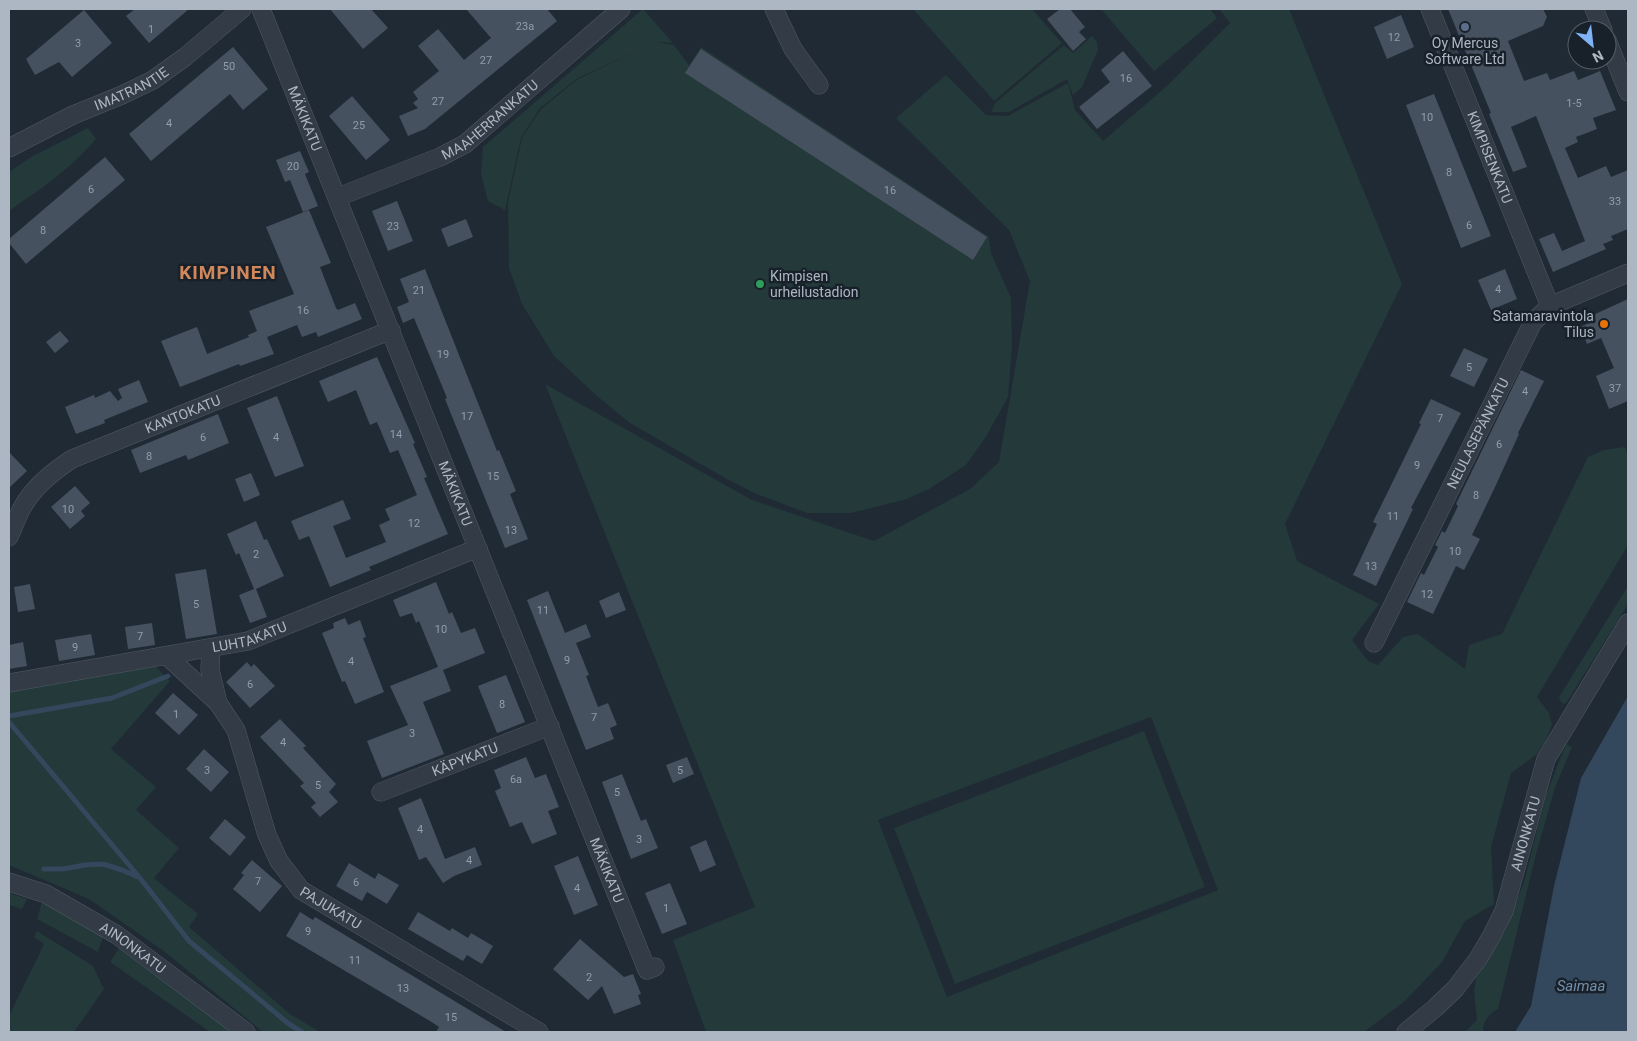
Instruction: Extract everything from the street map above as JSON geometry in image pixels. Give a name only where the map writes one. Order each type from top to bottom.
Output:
[{"type":"street","name":"IMATRANTIE","points":[[9,148],[74,115],[153,80],[185,57],[242,9]]},
{"type":"street","name":"MÄKIKATU","points":[[261,9],[647,970],[655,966]]},
{"type":"street","name":"MAAHERRANKATU","points":[[338,197],[440,157],[466,144],[621,9]]},
{"type":"street","points":[[774,9],[793,49],[819,85]]},
{"type":"street","name":"KIMPISENKATU","points":[[1430,9],[1550,306]]},
{"type":"street","points":[[1617,65],[1628,92]]},
{"type":"street","name":"NEULASEPÄNKATU","points":[[1374,642],[1533,322],[1550,306],[1628,273]]},
{"type":"street","name":"KANTOKATU","points":[[9,537],[22,507],[37,488],[50,474],[72,459],[391,330]]},
{"type":"street","name":"LUHTAKATU","points":[[9,683],[248,641],[478,548]]},
{"type":"street","name":"AINONKATU","points":[[1406,1032],[1455,989],[1478,959],[1492,935],[1504,911],[1546,759],[1628,623]]},
{"type":"street","name":"PAJUKATU","points":[[211,648],[210,670],[218,703]]},
{"type":"street","name":"PAJUKATU","points":[[167,656],[218,703],[236,730],[267,835],[279,861],[301,890],[539,1032]]},
{"type":"street","name":"KÄPYKATU","points":[[381,792],[550,726]]},
{"type":"street","name":"AINONKATU","points":[[9,882],[46,894],[117,935],[246,1032]]},
{"type":"green space","name":"Kimpisen urheilustadion","points":[[643,9],[673,43],[656,42],[674,45],[689,65],[701,47],[989,237],[991,253],[1011,298],[1012,346],[1008,397],[987,435],[966,465],[929,489],[907,499],[851,513],[807,513],[754,493],[630,423],[598,397],[554,356],[522,304],[509,268],[508,202],[522,138],[541,109],[578,79],[637,51],[578,78],[540,108],[521,138],[505,210],[488,201],[481,174],[483,147]]},
{"type":"green space","points":[[913,9],[1032,9],[1062,43],[994,101]]},
{"type":"green space","points":[[1101,9],[1210,9],[1217,18],[1154,71]]},
{"type":"green space","points":[[1219,9],[1289,9],[1402,284],[1285,524],[1297,561],[1379,604],[1352,640],[1368,661],[1378,665],[1403,637],[1418,634],[1465,669],[1469,645],[1502,634],[1588,457],[1604,450],[1625,447],[1628,456],[1628,545],[1537,697],[1549,713],[1552,725],[1546,740],[1536,755],[1511,773],[1491,847],[1494,904],[1465,921],[1442,962],[1405,1001],[1364,1032],[706,1032],[673,940],[755,907],[545,384],[752,500],[874,541],[970,489],[999,462],[1030,281],[1009,230],[896,118],[946,75],[986,115],[1008,116],[1068,83],[1075,110],[1103,141],[1168,85],[1230,23]],"holes":[[[1151,717],[1218,890],[947,997],[878,820]]]},
{"type":"green space","points":[[1092,36],[1097,42],[1098,50],[1082,87],[1073,95],[1067,79],[1009,112],[991,112],[995,103],[1064,45],[1073,53]]},
{"type":"green space","points":[[88,128],[96,139],[87,150],[55,178],[9,211],[9,172],[31,157]]},
{"type":"green space","points":[[1628,586],[1628,604],[1564,704],[1559,697]]},
{"type":"green space","points":[[155,666],[170,681],[111,749],[156,787],[136,810],[179,848],[154,878],[198,914],[189,927],[290,1014],[320,1032],[263,1032],[165,952],[89,899],[9,865],[9,692]]},
{"type":"green space","points":[[1144,731],[1205,887],[955,984],[894,828]]},
{"type":"green space","points":[[1566,744],[1572,747],[1555,788],[1536,854],[1498,1009],[1487,1018],[1483,1032],[1465,1032],[1477,1020],[1474,991],[1476,978],[1506,930],[1525,879],[1545,798]]},
{"type":"green space","points":[[9,893],[27,899],[22,909],[9,905]]},
{"type":"green space","points":[[42,902],[103,937],[98,952],[37,919]]},
{"type":"green space","points":[[37,931],[93,966],[104,989],[74,1032],[9,1032],[9,1016],[44,944],[34,937]]},
{"type":"green space","points":[[120,947],[234,1032],[210,1032],[110,962]]},
{"type":"water","name":"Saimaa","points":[[1628,696],[1628,1032],[1515,1032],[1531,1006],[1554,886],[1581,778]]},
{"type":"building","points":[[135,9],[189,9],[149,43],[126,16]]},
{"type":"building","points":[[330,9],[371,9],[388,28],[363,49]]},
{"type":"building","points":[[466,9],[547,9],[557,21],[425,129],[408,136],[399,116],[418,108],[413,103],[418,99],[413,92],[439,71],[418,46],[438,29],[464,60],[491,38]]},
{"type":"building","points":[[1060,9],[1070,9],[1085,27],[1079,32],[1086,39],[1073,51],[1047,19]]},
{"type":"building","points":[[1448,9],[1543,9],[1547,17],[1543,26],[1508,41],[1524,81],[1547,73],[1550,80],[1574,71],[1578,80],[1600,71],[1616,110],[1593,118],[1597,129],[1576,137],[1578,142],[1565,148],[1578,178],[1606,166],[1611,177],[1628,170],[1628,229],[1611,236],[1613,240],[1603,244],[1606,249],[1553,272],[1539,239],[1554,233],[1562,251],[1585,241],[1536,116],[1511,127],[1527,167],[1513,172]]},
{"type":"building","points":[[84,10],[112,43],[72,77],[59,62],[35,75],[26,59]]},
{"type":"building","points":[[1401,15],[1414,47],[1387,59],[1374,27]]},
{"type":"building","points":[[233,47],[268,89],[243,110],[230,94],[151,161],[129,134]]},
{"type":"building","points":[[701,49],[987,237],[973,260],[685,73]]},
{"type":"building","points":[[1123,51],[1152,86],[1097,129],[1079,107],[1110,82],[1101,70]]},
{"type":"building","points":[[1434,94],[1491,236],[1461,248],[1406,105]]},
{"type":"building","points":[[352,96],[390,140],[366,160],[329,116]]},
{"type":"building","points":[[300,151],[309,172],[305,174],[318,206],[303,212],[290,180],[285,182],[276,160]]},
{"type":"building","points":[[105,157],[125,180],[26,264],[9,243],[9,239]]},
{"type":"building","points":[[397,201],[413,241],[388,251],[372,211]]},
{"type":"building","points":[[309,210],[331,263],[320,267],[336,308],[338,310],[355,303],[362,319],[318,337],[316,332],[302,337],[297,325],[267,337],[274,354],[240,366],[239,364],[180,387],[161,341],[197,327],[207,354],[249,337],[248,335],[257,331],[249,311],[294,294],[266,227]]},
{"type":"building","points":[[466,219],[473,237],[448,247],[441,229]]},
{"type":"building","points":[[425,269],[497,451],[499,450],[516,491],[510,494],[528,539],[505,548],[414,318],[403,323],[397,307],[409,302],[400,279]]},
{"type":"building","points":[[1505,269],[1517,299],[1491,310],[1478,280]]},
{"type":"building","points":[[1628,299],[1628,401],[1609,409],[1596,376],[1614,368],[1601,338],[1587,344],[1580,327],[1594,321],[1591,316]]},
{"type":"building","points":[[60,331],[69,341],[55,353],[46,342]]},
{"type":"building","points":[[1464,348],[1488,359],[1474,387],[1450,376]]},
{"type":"building","points":[[377,357],[415,443],[413,444],[427,477],[424,478],[448,534],[369,567],[371,570],[330,587],[309,536],[299,540],[291,521],[343,500],[351,519],[333,526],[346,558],[386,542],[379,525],[390,520],[385,509],[417,495],[398,450],[390,453],[377,422],[370,425],[356,390],[328,402],[319,381]]},
{"type":"building","points":[[1521,370],[1544,381],[1518,433],[1472,535],[1480,539],[1464,570],[1456,566],[1433,614],[1407,602],[1421,573],[1424,575],[1438,547],[1435,545],[1442,531],[1445,533],[1458,506],[1456,504]]},
{"type":"building","points":[[139,380],[148,402],[104,420],[105,423],[76,434],[65,407],[94,395],[95,398],[110,391],[118,401],[122,398],[118,389]]},
{"type":"building","points":[[277,396],[304,466],[275,477],[247,408]]},
{"type":"building","points":[[1431,399],[1461,413],[1411,508],[1413,509],[1376,586],[1353,575],[1377,524],[1373,522],[1421,424],[1419,423]]},
{"type":"building","points":[[218,414],[229,443],[188,460],[186,455],[140,473],[131,450]]},
{"type":"building","points":[[9,452],[27,471],[9,488]]},
{"type":"building","points":[[251,473],[260,495],[244,502],[235,479]]},
{"type":"building","points":[[75,486],[90,503],[81,511],[85,516],[70,529],[51,507]]},
{"type":"building","points":[[256,521],[264,540],[267,539],[284,576],[256,589],[267,617],[250,623],[239,595],[254,589],[239,553],[236,555],[227,534]]},
{"type":"building","points":[[206,569],[217,634],[186,639],[175,574]]},
{"type":"building","points":[[436,582],[449,614],[452,612],[461,633],[475,628],[485,653],[443,670],[451,691],[423,702],[444,754],[382,778],[367,741],[408,725],[390,686],[438,667],[419,621],[416,623],[412,613],[400,617],[393,600]]},
{"type":"building","points":[[30,584],[35,609],[18,612],[14,587]]},
{"type":"building","points":[[548,591],[565,633],[586,624],[591,637],[576,643],[589,675],[586,676],[598,707],[608,703],[617,725],[610,728],[614,739],[586,750],[527,600]]},
{"type":"building","points":[[619,592],[626,610],[606,618],[599,601]]},
{"type":"building","points":[[345,618],[348,625],[360,620],[366,637],[363,638],[384,692],[355,704],[345,681],[342,682],[322,633],[334,628],[333,623]]},
{"type":"building","points":[[152,623],[155,645],[128,649],[125,627]]},
{"type":"building","points":[[91,634],[95,655],[59,661],[55,640]]},
{"type":"building","points":[[23,642],[27,666],[9,669],[9,645]]},
{"type":"building","points":[[247,662],[251,667],[254,664],[275,686],[250,708],[226,682]]},
{"type":"building","points":[[506,675],[525,722],[497,733],[478,686]]},
{"type":"building","points":[[173,693],[198,715],[179,735],[155,713]]},
{"type":"building","points":[[280,719],[306,746],[303,748],[336,784],[329,792],[338,802],[320,817],[311,807],[316,803],[300,786],[304,783],[260,737]]},
{"type":"building","points":[[204,749],[229,772],[211,792],[186,769]]},
{"type":"building","points":[[526,757],[535,778],[546,774],[559,807],[548,811],[557,834],[532,844],[522,822],[510,827],[495,791],[501,788],[494,770]]},
{"type":"building","points":[[687,757],[694,774],[673,783],[666,765]]},
{"type":"building","points":[[622,774],[641,821],[646,819],[658,848],[631,859],[602,782]]},
{"type":"building","points":[[421,798],[445,859],[475,847],[482,865],[454,876],[443,883],[426,857],[419,860],[398,808]]},
{"type":"building","points":[[225,819],[246,837],[230,856],[209,838]]},
{"type":"building","points":[[706,840],[716,865],[700,872],[690,847]]},
{"type":"building","points":[[578,856],[598,905],[574,915],[554,866]]},
{"type":"building","points":[[252,860],[282,886],[260,912],[233,889],[244,875],[241,873]]},
{"type":"building","points":[[349,863],[375,879],[378,873],[399,885],[387,904],[367,892],[362,901],[336,886]]},
{"type":"building","points":[[670,883],[687,924],[662,934],[645,893]]},
{"type":"building","points":[[300,912],[313,920],[315,917],[506,1032],[436,1032],[439,1027],[430,1021],[286,936]]},
{"type":"building","points":[[418,912],[450,931],[452,928],[468,938],[471,933],[493,946],[482,964],[467,955],[463,961],[408,929]]},
{"type":"building","points":[[580,939],[624,977],[633,974],[641,994],[638,995],[641,1004],[614,1014],[602,986],[588,1000],[553,969]]},
{"type":"waterway","points":[[9,716],[112,698],[168,676]]},
{"type":"waterway","points":[[9,722],[140,878],[189,941],[289,1024],[302,1032]]},
{"type":"waterway","points":[[44,869],[63,869],[103,864],[138,877]]},
{"type":"place","name":"Oy Mercus Software Ltd","points":[[1465,27]]},
{"type":"place","name":"Kimpisen urheilustadion","points":[[760,284]]},
{"type":"place","name":"Satamaravintola Tilus","points":[[1604,324]]},
{"type":"district","name":"KIMPINEN","points":[[228,272]]}]
